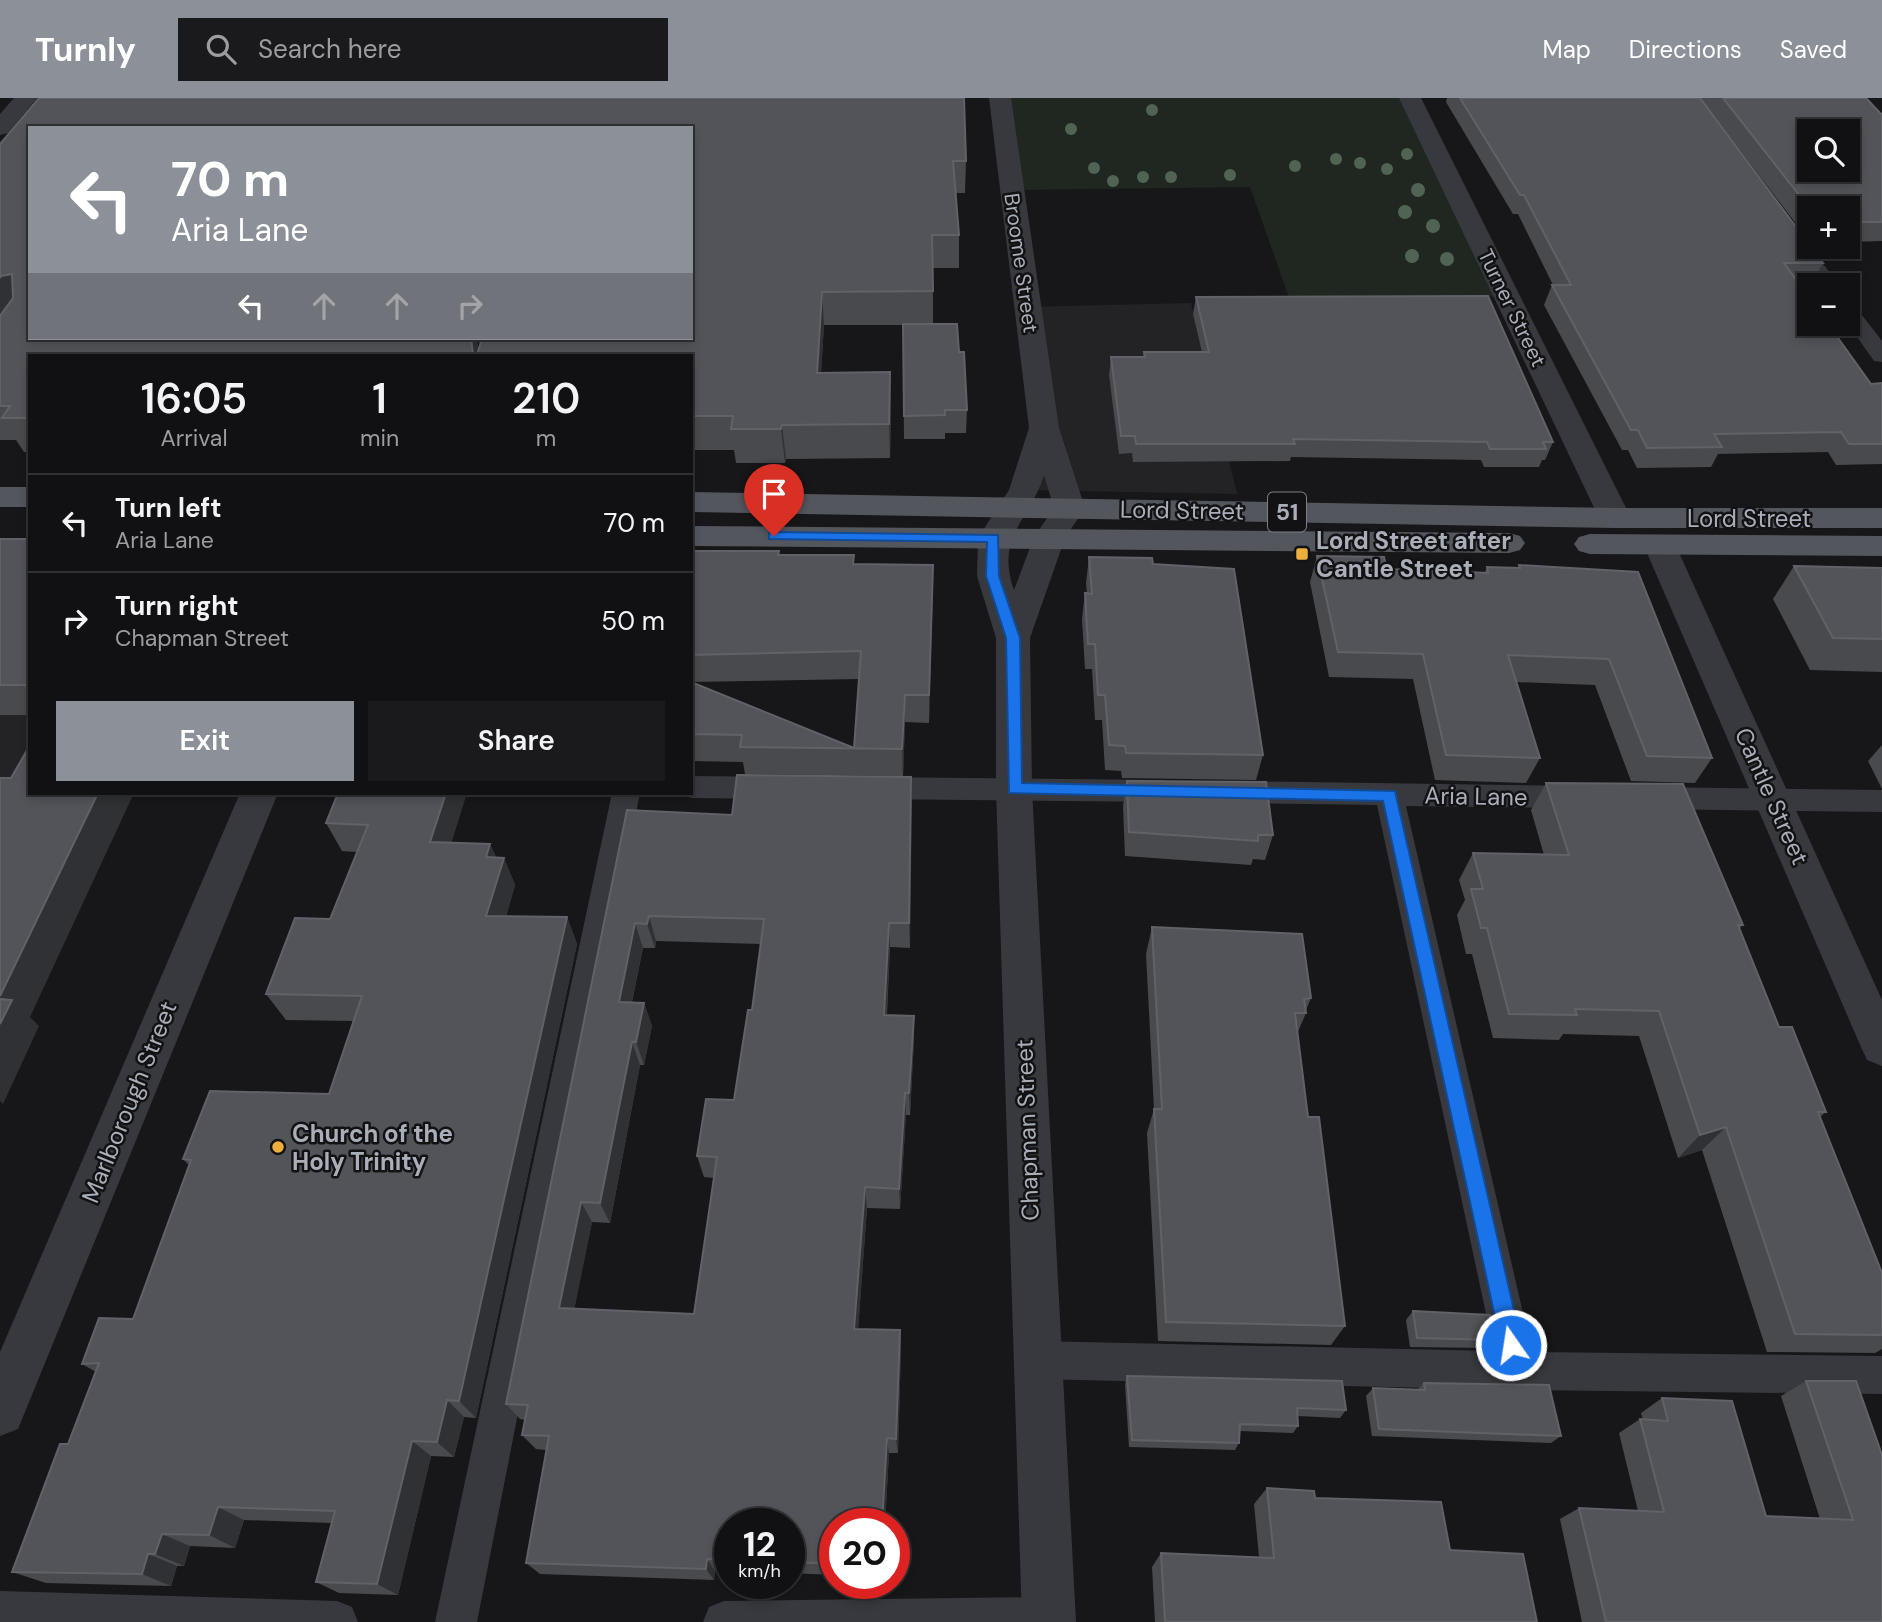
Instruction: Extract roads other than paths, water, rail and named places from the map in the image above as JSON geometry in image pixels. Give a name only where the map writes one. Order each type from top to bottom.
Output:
[{"type":"main road","points":[[0,496],[28,497]]},
{"type":"main road","name":"Lord Street","points":[[693,502],[1615,518],[1882,518]]},
{"type":"main road","points":[[0,522],[28,522]]},
{"type":"main road","name":"Lord Street","points":[[693,536],[1050,537],[1660,546],[1882,545]]},
{"type":"street","points":[[0,128],[26,98]]},
{"type":"street","name":"Broome Street","points":[[1000,98],[1044,428],[1070,508]]},
{"type":"street","name":"Turner Street","points":[[1410,98],[1615,518]]},
{"type":"street","name":"Broome Street","points":[[994,538],[1024,490],[1044,428]]},
{"type":"street","points":[[1050,537],[1070,508]]},
{"type":"street","name":"Chapman Street","points":[[1013,638],[1050,537]]},
{"type":"street","name":"Chapman Street","points":[[994,538],[993,576],[1013,638],[1014,789],[1049,1620]]},
{"type":"street","name":"Cantle Street","points":[[1660,546],[1882,1047]]},
{"type":"street","name":"Marlborough Street","points":[[0,1411],[258,795]]},
{"type":"lane","points":[[1779,219],[1820,273]]},
{"type":"lane","points":[[1860,326],[1882,356]]},
{"type":"lane","points":[[693,787],[799,788]]},
{"type":"lane","name":"Aria Lane","points":[[839,788],[1882,801]]},
{"type":"lane","points":[[456,1622],[536,1226],[581,1030],[626,795]]},
{"type":"lane","points":[[1389,795],[1517,1371]]},
{"type":"lane","points":[[1036,1360],[1517,1371],[1882,1375]]},
{"type":"lane","points":[[0,1612],[337,1622]]},
{"type":"lane","points":[[724,1622],[1049,1620]]},
{"type":"place","name":"Lord Street after Cantle Street","points":[[1302,554]]},
{"type":"place","name":"Church of the Holy Trinity","points":[[278,1147]]}]
